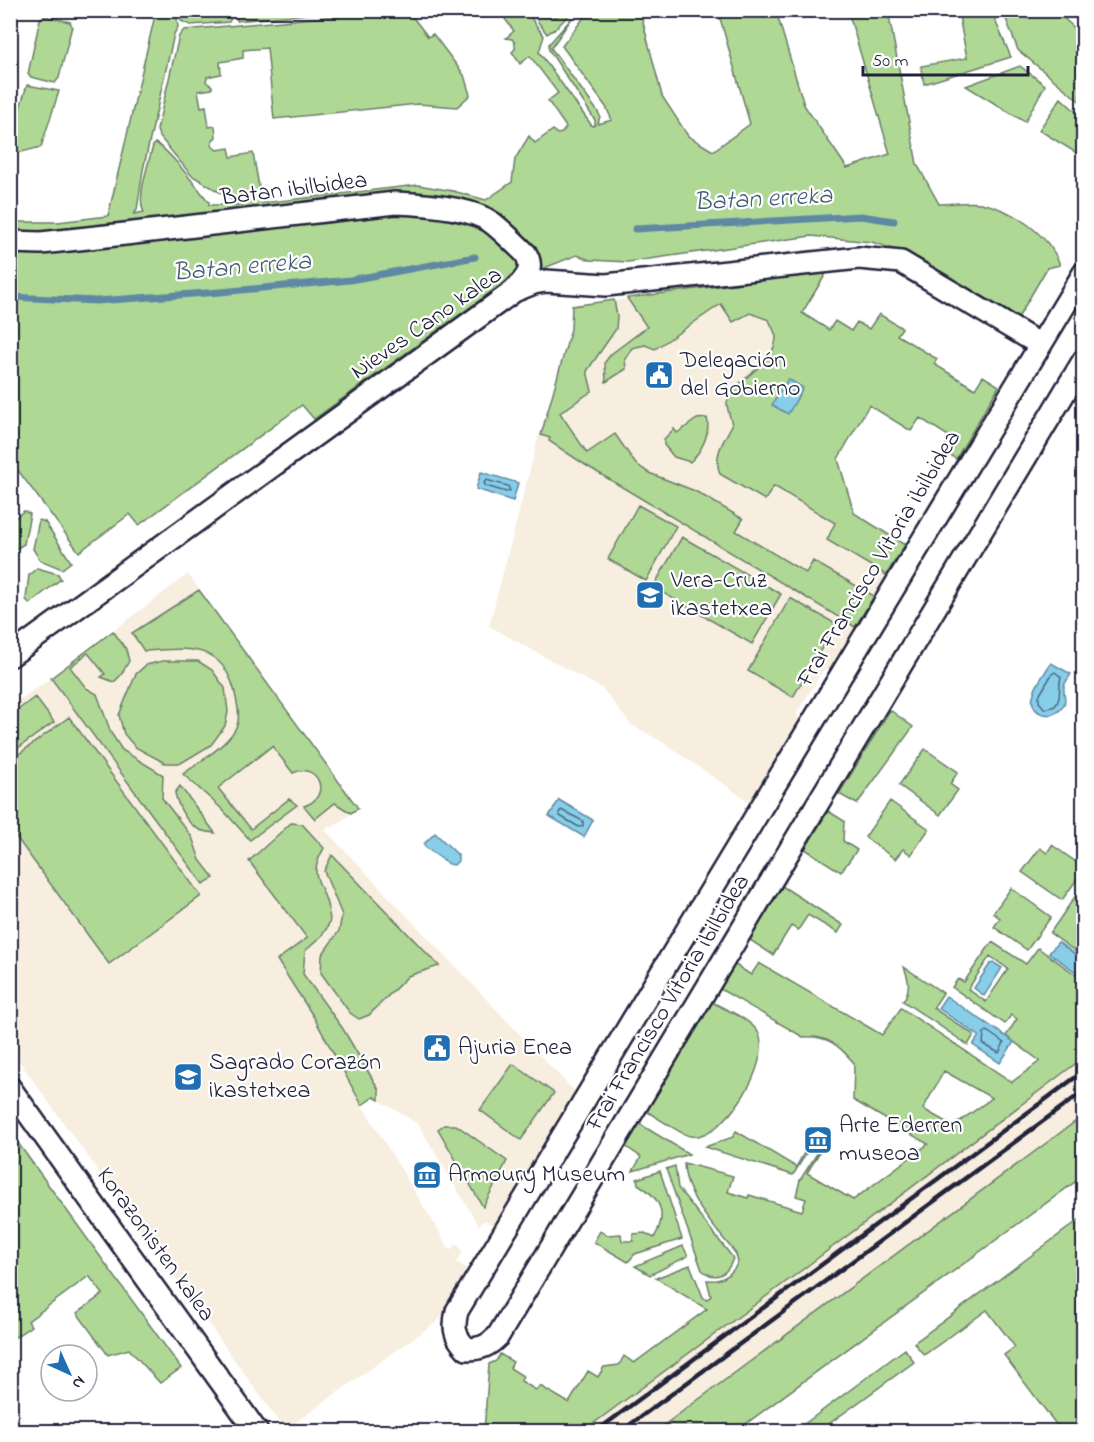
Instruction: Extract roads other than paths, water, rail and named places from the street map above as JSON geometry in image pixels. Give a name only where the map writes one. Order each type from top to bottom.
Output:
[{"type":"street","name":"Batan ibilbidea","points":[[10,242],[41,243],[395,203],[427,204],[476,215],[490,221],[526,254],[530,260],[530,274],[514,291]]},
{"type":"street","name":"Nieves Cano kalea","points":[[10,657],[514,291],[534,283],[546,281],[606,285],[859,258],[901,262],[1039,344]]},
{"type":"street","name":"Frai Francisco Vitoria ibilbidea","points":[[1083,273],[457,1311],[454,1326],[460,1342],[466,1349],[479,1349],[490,1345],[498,1336],[1083,360]]},
{"type":"street","name":"Korazonisten kalea","points":[[10,1088],[257,1431]]},
{"type":"water","points":[[788,379],[803,388],[788,414],[772,405]]},
{"type":"water","points":[[481,472],[518,483],[513,501],[476,489]]},
{"type":"water","points":[[1051,663],[1071,674],[1064,686],[1063,706],[1056,712],[1046,714],[1037,711],[1034,707],[1033,696],[1038,683]]},
{"type":"water","points":[[559,800],[593,820],[584,837],[549,816]]},
{"type":"water","points":[[435,833],[458,855],[458,861],[454,865],[425,847],[424,844]]},
{"type":"water","points":[[1058,942],[1083,960],[1083,977],[1049,953]]},
{"type":"water","points":[[994,963],[1002,968],[984,996],[974,988],[990,964]]},
{"type":"water","points":[[946,996],[1014,1042],[1000,1063],[973,1045],[979,1036],[938,1008]]},
{"type":"waterway","name":"Batan erreka","points":[[635,229],[861,216],[894,221]]},
{"type":"waterway","name":"Batan erreka","points":[[10,297],[97,301],[220,292],[350,280],[475,257]]},
{"type":"railway","points":[[595,1432],[1084,1071]]},
{"type":"railway","points":[[620,1432],[1084,1091]]},
{"type":"place","name":"Delegación del Gobierno","points":[[659,375]]},
{"type":"place","name":"Vera-Cruz ikastetxea","points":[[650,595]]},
{"type":"place","name":"Ajuria Enea","points":[[437,1048]]},
{"type":"place","name":"Sagrado Corazón ikastetxea","points":[[188,1077]]},
{"type":"place","name":"Arte Ederren museoa","points":[[818,1140]]},
{"type":"place","name":"Armoury Museum","points":[[427,1175]]}]
